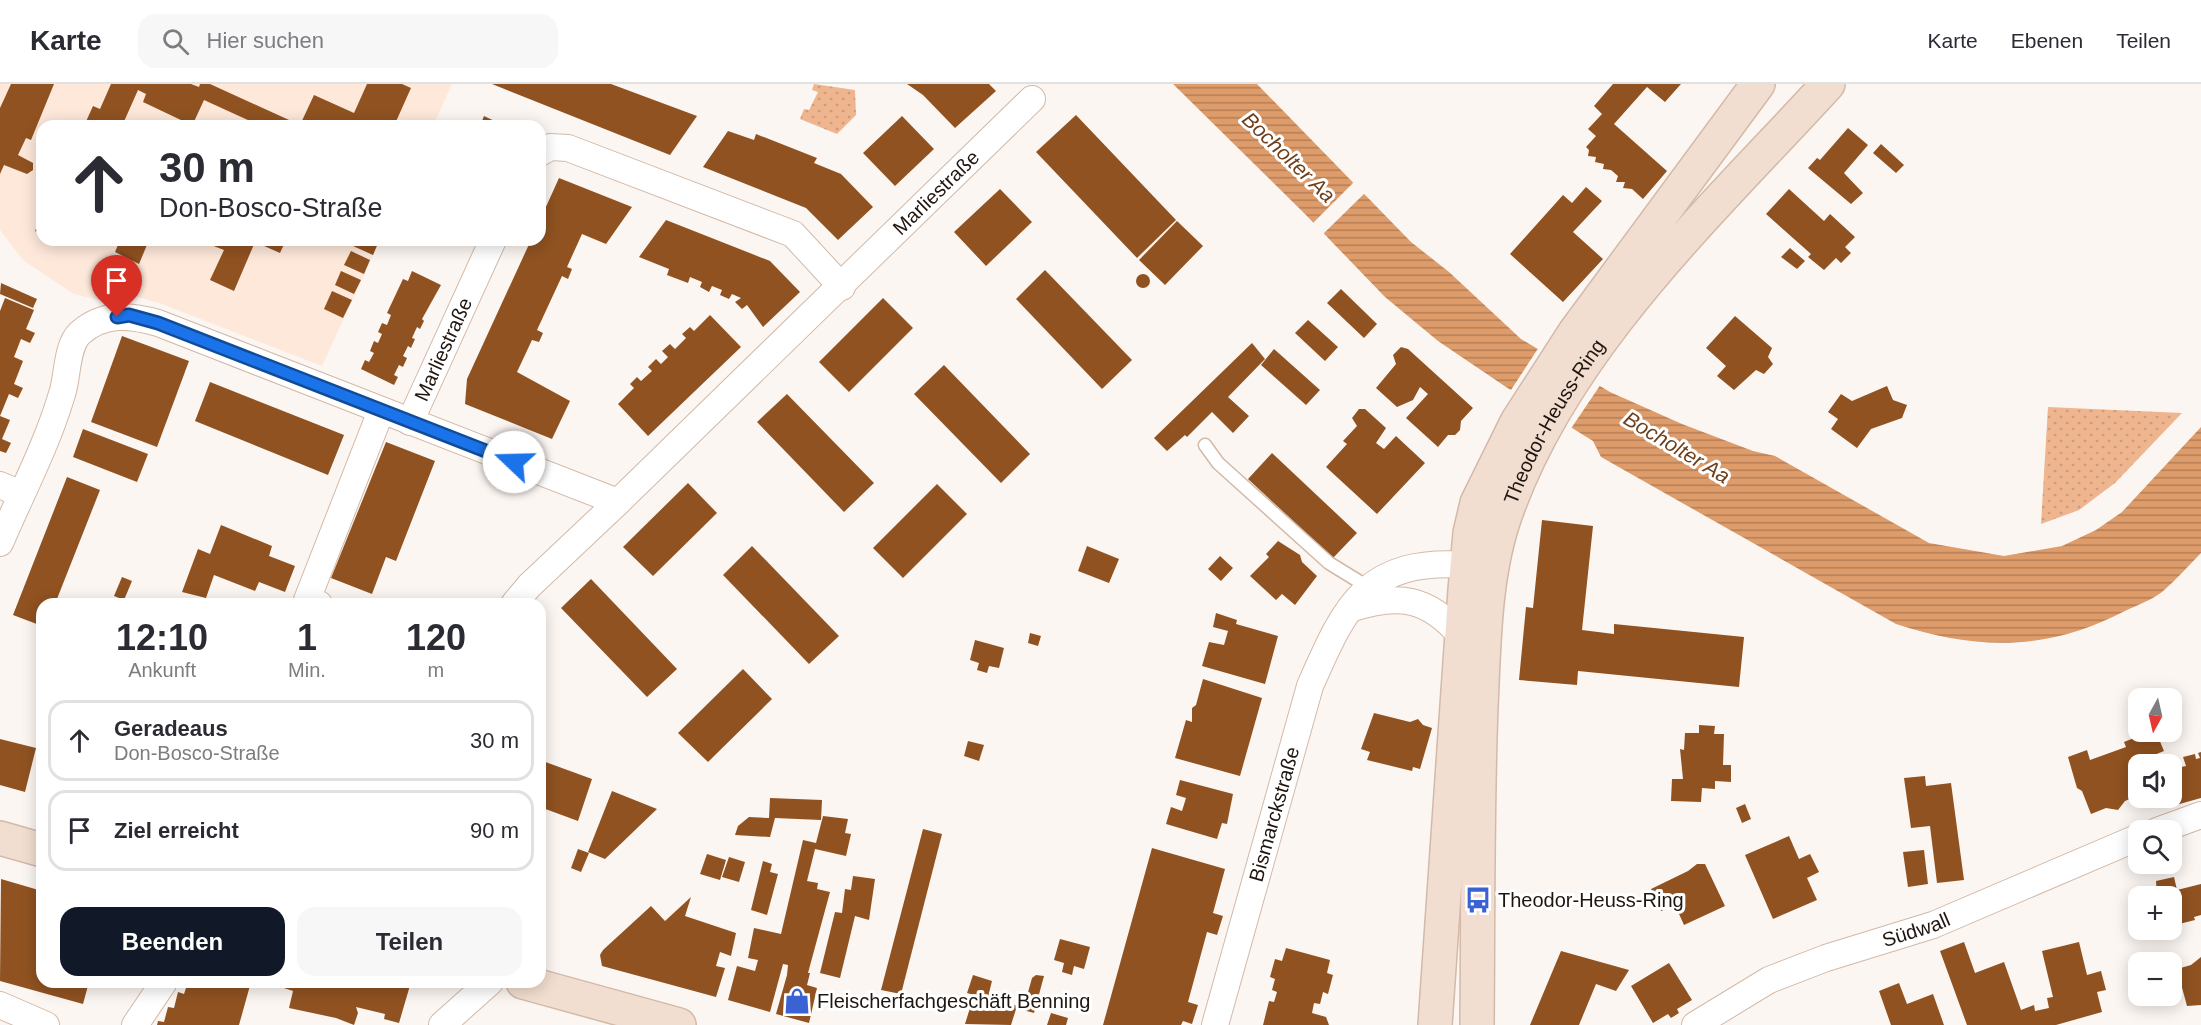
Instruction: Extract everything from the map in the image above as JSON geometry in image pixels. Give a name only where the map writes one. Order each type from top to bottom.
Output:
[{"type":"main road","name":"Theodor-Heuss-Ring","points":[[1436,1025],[1461,636],[1470,533],[1481,491],[1529,429],[1758,84]]},
{"type":"main road","points":[[1690,234],[1748,147],[1797,84]]},
{"type":"main road","name":"Theodor-Heuss-Ring","points":[[1587,340],[1690,234],[1828,84]]},
{"type":"main road","name":"Theodor-Heuss-Ring","points":[[1477,1025],[1479,776],[1489,597],[1506,514],[1529,429]]},
{"type":"main road","points":[[0,838],[36,848]]},
{"type":"main road","points":[[1422,1025],[1439,968]]},
{"type":"main road","points":[[1439,968],[1451,1025]]},
{"type":"main road","points":[[545,988],[679,1025]]},
{"type":"street","name":"Marliestraße","points":[[519,598],[842,287],[1032,99]]},
{"type":"street","points":[[546,149],[550,147],[568,148],[793,234],[842,287]]},
{"type":"street","name":"Marliestraße","points":[[490,246],[410,422],[618,502]]},
{"type":"street","points":[[0,543],[10,490],[57,411],[70,355],[79,334],[104,319],[129,315],[158,323],[410,422]]},
{"type":"street","points":[[308,598],[381,411]]},
{"type":"street","name":"Bismarckstraße","points":[[1215,1025],[1310,686],[1330,640],[1350,609],[1368,587],[1391,572],[1408,567],[1467,565]]},
{"type":"street","points":[[1350,609],[1376,600],[1395,599],[1410,602],[1430,608],[1446,618],[1461,636]]},
{"type":"street","points":[[2182,822],[2201,815]]},
{"type":"street","name":"Südwall","points":[[1695,1025],[1769,980],[1826,958],[1933,926],[2128,842]]},
{"type":"street","points":[[135,1025],[160,988]]},
{"type":"street","points":[[442,1025],[483,988]]},
{"type":"street","points":[[0,1005],[46,1025]]},
{"type":"lane","points":[[1205,445],[1218,463],[1329,563],[1368,587]]},
{"type":"shaded area","points":[[0,84],[452,84],[436,120],[36,120],[36,246],[377,246],[322,366],[162,304],[125,293],[99,300],[74,294],[23,260],[0,230]]},
{"type":"shaded area","points":[[814,84],[855,90],[856,115],[837,134],[800,119],[804,109],[809,110],[818,92],[812,90]]},
{"type":"shaded area","points":[[2048,407],[2182,413],[2115,483],[2079,510],[2041,524]]},
{"type":"water","name":"Bocholter Aa","points":[[1173,84],[1257,84],[1411,242],[1449,272],[1521,339],[1610,392],[1682,424],[1753,451],[1775,456],[1929,543],[2004,556],[2062,546],[2096,530],[2122,512],[2201,427],[2201,553],[2158,595],[2096,624],[2068,634],[2012,643],[1984,642],[1926,633],[1896,624],[1601,457],[1593,441],[1438,341],[1385,297],[1305,214]]},
{"type":"pier","points":[[1356,180],[1367,191],[1322,235],[1312,224]]},
{"type":"pier","points":[[1539,347],[1601,384],[1570,430],[1509,393]]},
{"type":"building","points":[[11,84],[54,84],[39,120],[36,120],[36,128],[31,140],[26,138],[18,155],[33,163],[33,170],[27,174],[4,165],[0,174],[0,108]]},
{"type":"building","points":[[111,84],[191,84],[199,87],[200,84],[210,84],[289,120],[248,120],[204,100],[195,120],[181,120],[143,102],[146,94],[138,90],[125,120],[87,120],[93,106],[100,109]]},
{"type":"building","points":[[367,84],[402,84],[411,88],[397,120],[302,120],[314,95],[354,113]]},
{"type":"building","points":[[492,84],[611,84],[697,116],[670,155]]},
{"type":"building","points":[[907,84],[989,84],[996,91],[955,128],[923,95]]},
{"type":"building","points":[[1613,84],[1681,84],[1665,102],[1647,87],[1614,124],[1667,171],[1643,199],[1632,189],[1623,188],[1625,182],[1616,182],[1618,176],[1611,170],[1603,169],[1604,164],[1595,162],[1596,157],[1588,156],[1589,150],[1586,147],[1596,136],[1588,129],[1602,114],[1594,106]]},
{"type":"building","points":[[1076,115],[1176,220],[1137,258],[1036,152]]},
{"type":"building","points":[[902,116],[934,149],[895,186],[863,153]]},
{"type":"building","points":[[1848,128],[1868,145],[1844,173],[1863,193],[1851,204],[1808,168],[1817,158],[1820,160]]},
{"type":"building","points":[[728,131],[754,140],[756,134],[817,158],[814,163],[841,174],[873,207],[838,240],[806,208],[703,167]]},
{"type":"building","points":[[1881,144],[1904,165],[1896,173],[1873,153]]},
{"type":"building","points":[[559,178],[632,207],[606,244],[582,234],[567,267],[572,269],[568,279],[562,276],[537,330],[543,333],[539,342],[532,340],[517,372],[570,401],[552,439],[465,404],[467,379],[528,246],[546,246],[546,207]]},
{"type":"building","points":[[1586,187],[1602,201],[1573,232],[1603,259],[1563,302],[1510,254],[1563,195],[1572,203]]},
{"type":"building","points":[[1000,189],[1032,222],[986,266],[954,232]]},
{"type":"building","points":[[1789,189],[1824,221],[1830,214],[1855,237],[1845,247],[1851,253],[1841,263],[1836,258],[1824,270],[1808,257],[1811,254],[1766,214]]},
{"type":"building","points":[[666,220],[770,261],[800,292],[763,327],[747,305],[742,309],[735,302],[741,298],[732,294],[729,299],[720,295],[722,290],[712,286],[709,292],[700,287],[702,282],[690,277],[688,283],[667,275],[669,269],[639,257]]},
{"type":"building","points":[[1177,221],[1203,246],[1165,285],[1139,260]]},
{"type":"building","points":[[118,246],[146,246],[139,264],[115,252]]},
{"type":"building","points":[[214,246],[253,246],[234,291],[210,280],[224,250]]},
{"type":"building","points":[[264,246],[283,246],[280,253]]},
{"type":"building","points":[[353,246],[377,246],[373,255]]},
{"type":"building","points":[[1790,248],[1805,261],[1797,269],[1781,257]]},
{"type":"building","points":[[351,251],[370,260],[364,274],[344,265]]},
{"type":"building","points":[[1045,270],[1132,360],[1102,389],[1016,299]]},
{"type":"building","points":[[341,271],[361,280],[354,294],[335,285]]},
{"type":"building","points":[[412,271],[441,285],[422,319],[424,321],[420,329],[417,327],[411,348],[408,346],[403,356],[407,358],[403,367],[399,365],[394,375],[398,377],[394,385],[361,369],[365,360],[369,362],[374,353],[370,351],[374,341],[378,343],[382,334],[378,332],[382,323],[387,325],[391,315],[387,313],[403,279],[408,281]]},
{"type":"building","points":[[1143,274],[1148,276],[1150,281],[1148,286],[1143,288],[1138,286],[1136,281],[1138,276]]},
{"type":"building","points":[[1,283],[37,299],[33,308],[0,294]]},
{"type":"building","points":[[1341,289],[1377,324],[1364,338],[1327,303]]},
{"type":"building","points":[[332,291],[352,300],[343,318],[324,309]]},
{"type":"building","points":[[5,298],[34,310],[26,329],[35,333],[30,343],[21,339],[14,357],[23,361],[14,384],[23,388],[18,398],[9,394],[0,416],[0,311]]},
{"type":"building","points":[[883,298],[913,328],[849,392],[819,362]]},
{"type":"building","points":[[710,315],[741,347],[648,436],[618,404],[634,388],[630,384],[637,377],[641,381],[652,371],[648,367],[656,359],[661,364],[668,357],[662,351],[670,344],[675,349],[686,338],[682,334],[690,327],[694,331]]},
{"type":"building","points":[[1735,316],[1772,348],[1768,357],[1773,364],[1764,374],[1756,370],[1734,390],[1717,376],[1726,366],[1706,348]]},
{"type":"building","points":[[1308,320],[1338,347],[1325,361],[1295,333]]},
{"type":"building","points":[[122,336],[189,361],[157,447],[91,422]]},
{"type":"building","points":[[1252,343],[1265,359],[1228,397],[1249,416],[1233,433],[1212,412],[1187,437],[1185,435],[1167,451],[1154,438]]},
{"type":"building","points":[[1401,347],[1408,349],[1473,408],[1461,421],[1460,430],[1455,435],[1448,435],[1438,447],[1406,418],[1428,394],[1420,387],[1413,400],[1397,407],[1376,388],[1396,364],[1393,355]]},
{"type":"building","points":[[1274,349],[1320,390],[1306,405],[1261,365]]},
{"type":"building","points":[[944,365],[1030,454],[1001,483],[914,394]]},
{"type":"building","points":[[210,382],[344,435],[328,475],[195,421]]},
{"type":"building","points":[[1887,386],[1893,400],[1907,405],[1902,418],[1871,429],[1857,448],[1831,429],[1838,419],[1828,412],[1841,394],[1852,401]]},
{"type":"building","points":[[787,394],[874,483],[844,512],[757,422]]},
{"type":"building","points":[[1359,409],[1365,409],[1386,428],[1376,443],[1384,449],[1396,436],[1425,463],[1377,514],[1326,467],[1347,444],[1343,441],[1357,426],[1352,418]]},
{"type":"building","points":[[0,416],[10,420],[2,439],[11,443],[6,453],[0,451]]},
{"type":"building","points":[[83,429],[148,454],[137,482],[73,457]]},
{"type":"building","points":[[386,442],[435,461],[396,561],[386,557],[372,594],[331,578]]},
{"type":"building","points":[[1272,453],[1357,533],[1333,558],[1248,479]]},
{"type":"building","points":[[67,477],[100,490],[57,598],[36,598],[36,624],[13,615]]},
{"type":"building","points":[[688,483],[717,513],[653,576],[623,547]]},
{"type":"building","points":[[937,484],[967,514],[903,578],[873,548]]},
{"type":"building","points":[[1542,520],[1593,526],[1582,630],[1614,634],[1614,624],[1744,637],[1739,687],[1578,671],[1577,685],[1519,680],[1526,607],[1533,608]]},
{"type":"building","points":[[221,525],[272,546],[269,556],[295,566],[285,592],[259,582],[255,591],[214,575],[206,598],[182,592],[198,549],[210,554]]},
{"type":"building","points":[[1278,541],[1300,555],[1302,562],[1317,576],[1295,605],[1282,594],[1276,600],[1250,576],[1269,557],[1266,554]]},
{"type":"building","points":[[752,546],[839,636],[809,664],[723,575]]},
{"type":"building","points":[[1087,546],[1119,559],[1109,583],[1078,571]]},
{"type":"building","points":[[1220,556],[1233,568],[1221,581],[1208,569]]},
{"type":"building","points":[[122,577],[132,581],[125,598],[114,596]]},
{"type":"building","points":[[591,579],[677,669],[647,697],[561,608]]},
{"type":"building","points":[[1216,613],[1237,620],[1236,624],[1278,636],[1265,684],[1202,666],[1209,642],[1224,645],[1228,631],[1213,627]]},
{"type":"building","points":[[1030,633],[1041,636],[1038,646],[1028,643]]},
{"type":"building","points":[[975,640],[1004,648],[999,668],[989,666],[987,673],[977,670],[979,663],[970,660]]},
{"type":"building","points":[[743,669],[772,699],[708,762],[678,733]]},
{"type":"building","points":[[1203,679],[1262,698],[1240,776],[1175,758],[1186,720],[1192,722],[1192,708],[1196,705]]},
{"type":"building","points":[[1374,713],[1410,722],[1418,719],[1423,725],[1432,728],[1420,769],[1413,767],[1412,771],[1367,760],[1370,752],[1361,749]]},
{"type":"building","points":[[1699,725],[1715,726],[1714,734],[1724,734],[1723,765],[1731,765],[1731,782],[1715,781],[1715,789],[1702,788],[1701,802],[1671,801],[1672,779],[1683,779],[1680,749],[1684,750],[1685,733],[1699,733]]},
{"type":"building","points":[[0,739],[36,748],[25,792],[0,785]]},
{"type":"building","points":[[968,741],[984,745],[979,761],[964,756]]},
{"type":"building","points":[[2124,742],[2160,742],[2164,751],[2156,754],[2128,754],[2128,800],[2118,810],[2106,808],[2091,814],[2082,791],[2077,788],[2068,757],[2087,750],[2090,760],[2126,747]]},
{"type":"building","points":[[2201,752],[2201,798],[2182,803],[2182,767],[2186,766],[2183,757],[2195,754],[2196,759],[2200,758],[2198,753]]},
{"type":"building","points":[[546,762],[592,779],[578,821],[546,809]]},
{"type":"building","points":[[1925,776],[1926,786],[1951,783],[1964,880],[1937,883],[1930,826],[1911,828],[1904,778]]},
{"type":"building","points":[[1180,780],[1233,794],[1227,824],[1222,823],[1217,839],[1166,824],[1171,807],[1182,811],[1186,798],[1176,795]]},
{"type":"building","points":[[612,791],[657,809],[605,859],[588,852]]},
{"type":"building","points":[[770,798],[822,800],[821,820],[775,818],[770,837],[735,835],[738,826],[749,817],[769,818]]},
{"type":"building","points":[[1745,804],[1751,819],[1742,823],[1736,808]]},
{"type":"building","points":[[823,816],[848,819],[845,833],[851,834],[846,856],[815,849],[807,881],[818,883],[817,889],[830,892],[808,973],[810,973],[807,985],[817,988],[809,1023],[776,1014],[788,965],[783,964],[770,1012],[728,1000],[737,966],[755,971],[758,960],[748,958],[754,928],[781,934],[803,840],[816,843]]},
{"type":"building","points":[[923,829],[942,834],[901,994],[881,990]]},
{"type":"building","points":[[1789,836],[1799,859],[1810,854],[1819,872],[1807,878],[1817,900],[1773,919],[1745,855]]},
{"type":"building","points":[[1152,848],[1225,869],[1213,913],[1223,916],[1217,935],[1207,932],[1188,1002],[1198,1005],[1192,1024],[1183,1021],[1181,1025],[1103,1025]]},
{"type":"building","points":[[578,849],[589,853],[581,872],[571,868]]},
{"type":"building","points":[[1924,850],[1928,884],[1908,887],[1903,852]]},
{"type":"building","points":[[707,854],[726,860],[720,880],[700,874]]},
{"type":"building","points":[[729,857],[745,862],[739,882],[722,877]]},
{"type":"building","points":[[763,861],[772,864],[770,872],[778,874],[767,915],[751,910]]},
{"type":"building","points":[[1697,864],[1705,864],[1725,906],[1684,925],[1675,905],[1661,911],[1651,889],[1688,871]]},
{"type":"building","points":[[853,876],[875,879],[869,920],[855,916],[840,978],[820,973],[835,912],[842,913],[845,889],[851,890]]},
{"type":"building","points":[[2174,877],[2176,886],[2156,886],[2156,881]]},
{"type":"building","points":[[1,879],[36,889],[36,988],[87,988],[83,1004],[0,981]]},
{"type":"building","points":[[2201,884],[2201,915],[2194,917],[2195,920],[2182,923],[2182,889]]},
{"type":"building","points":[[691,897],[685,916],[736,933],[731,956],[720,952],[716,966],[725,968],[716,997],[602,966],[600,955],[603,950],[651,906],[665,921]]},
{"type":"building","points":[[1060,939],[1090,947],[1084,969],[1074,966],[1072,975],[1062,972],[1064,963],[1054,960]]},
{"type":"building","points":[[1964,942],[1975,973],[2004,962],[2021,1010],[2034,1005],[2035,1011],[2049,1008],[2047,998],[2053,997],[2042,951],[2079,942],[2087,975],[2101,971],[2106,990],[2097,992],[2102,1012],[2056,1025],[1967,1025],[1940,951]]},
{"type":"building","points":[[1286,948],[1330,960],[1327,973],[1333,975],[1328,994],[1323,992],[1320,1004],[1314,1003],[1312,1013],[1326,1017],[1329,1025],[1263,1025],[1269,1001],[1274,1002],[1277,992],[1272,990],[1275,979],[1270,977],[1275,959],[1282,961]]},
{"type":"building","points":[[1561,951],[1629,970],[1616,991],[1596,984],[1579,1025],[1530,1025]]},
{"type":"building","points":[[2201,957],[2201,1005],[2187,1006],[2182,988],[2182,968],[2191,965]]},
{"type":"building","points":[[1669,963],[1692,1000],[1677,1009],[1679,1013],[1671,1018],[1668,1014],[1653,1023],[1631,986]]},
{"type":"building","points":[[973,975],[992,981],[988,997],[1017,1006],[1011,1025],[965,1024],[974,995],[967,993]]},
{"type":"building","points":[[1036,975],[1044,976],[1034,1013],[1023,1010],[1032,978]]},
{"type":"building","points":[[1899,983],[1907,1004],[1933,994],[1944,1025],[1891,1025],[1879,991]]},
{"type":"building","points":[[186,988],[249,988],[239,1025],[157,1025],[158,1021],[164,1022],[168,1007],[174,1008],[178,992],[184,994]]},
{"type":"building","points":[[284,988],[409,988],[399,1023],[384,1019],[385,1014],[356,1007],[358,1013],[354,1025],[336,1018],[289,1008],[293,991]]},
{"type":"building","points":[[1051,1013],[1068,1018],[1066,1025],[1047,1025]]},
{"type":"place","name":"Theodor-Heuss-Ring","points":[[1478,900]]},
{"type":"place","name":"Fleischerfachgeschäft Benning","points":[[797,1001]]},
{"type":"route","points":[[117,317],[129,315],[158,323],[514,462]]}]
